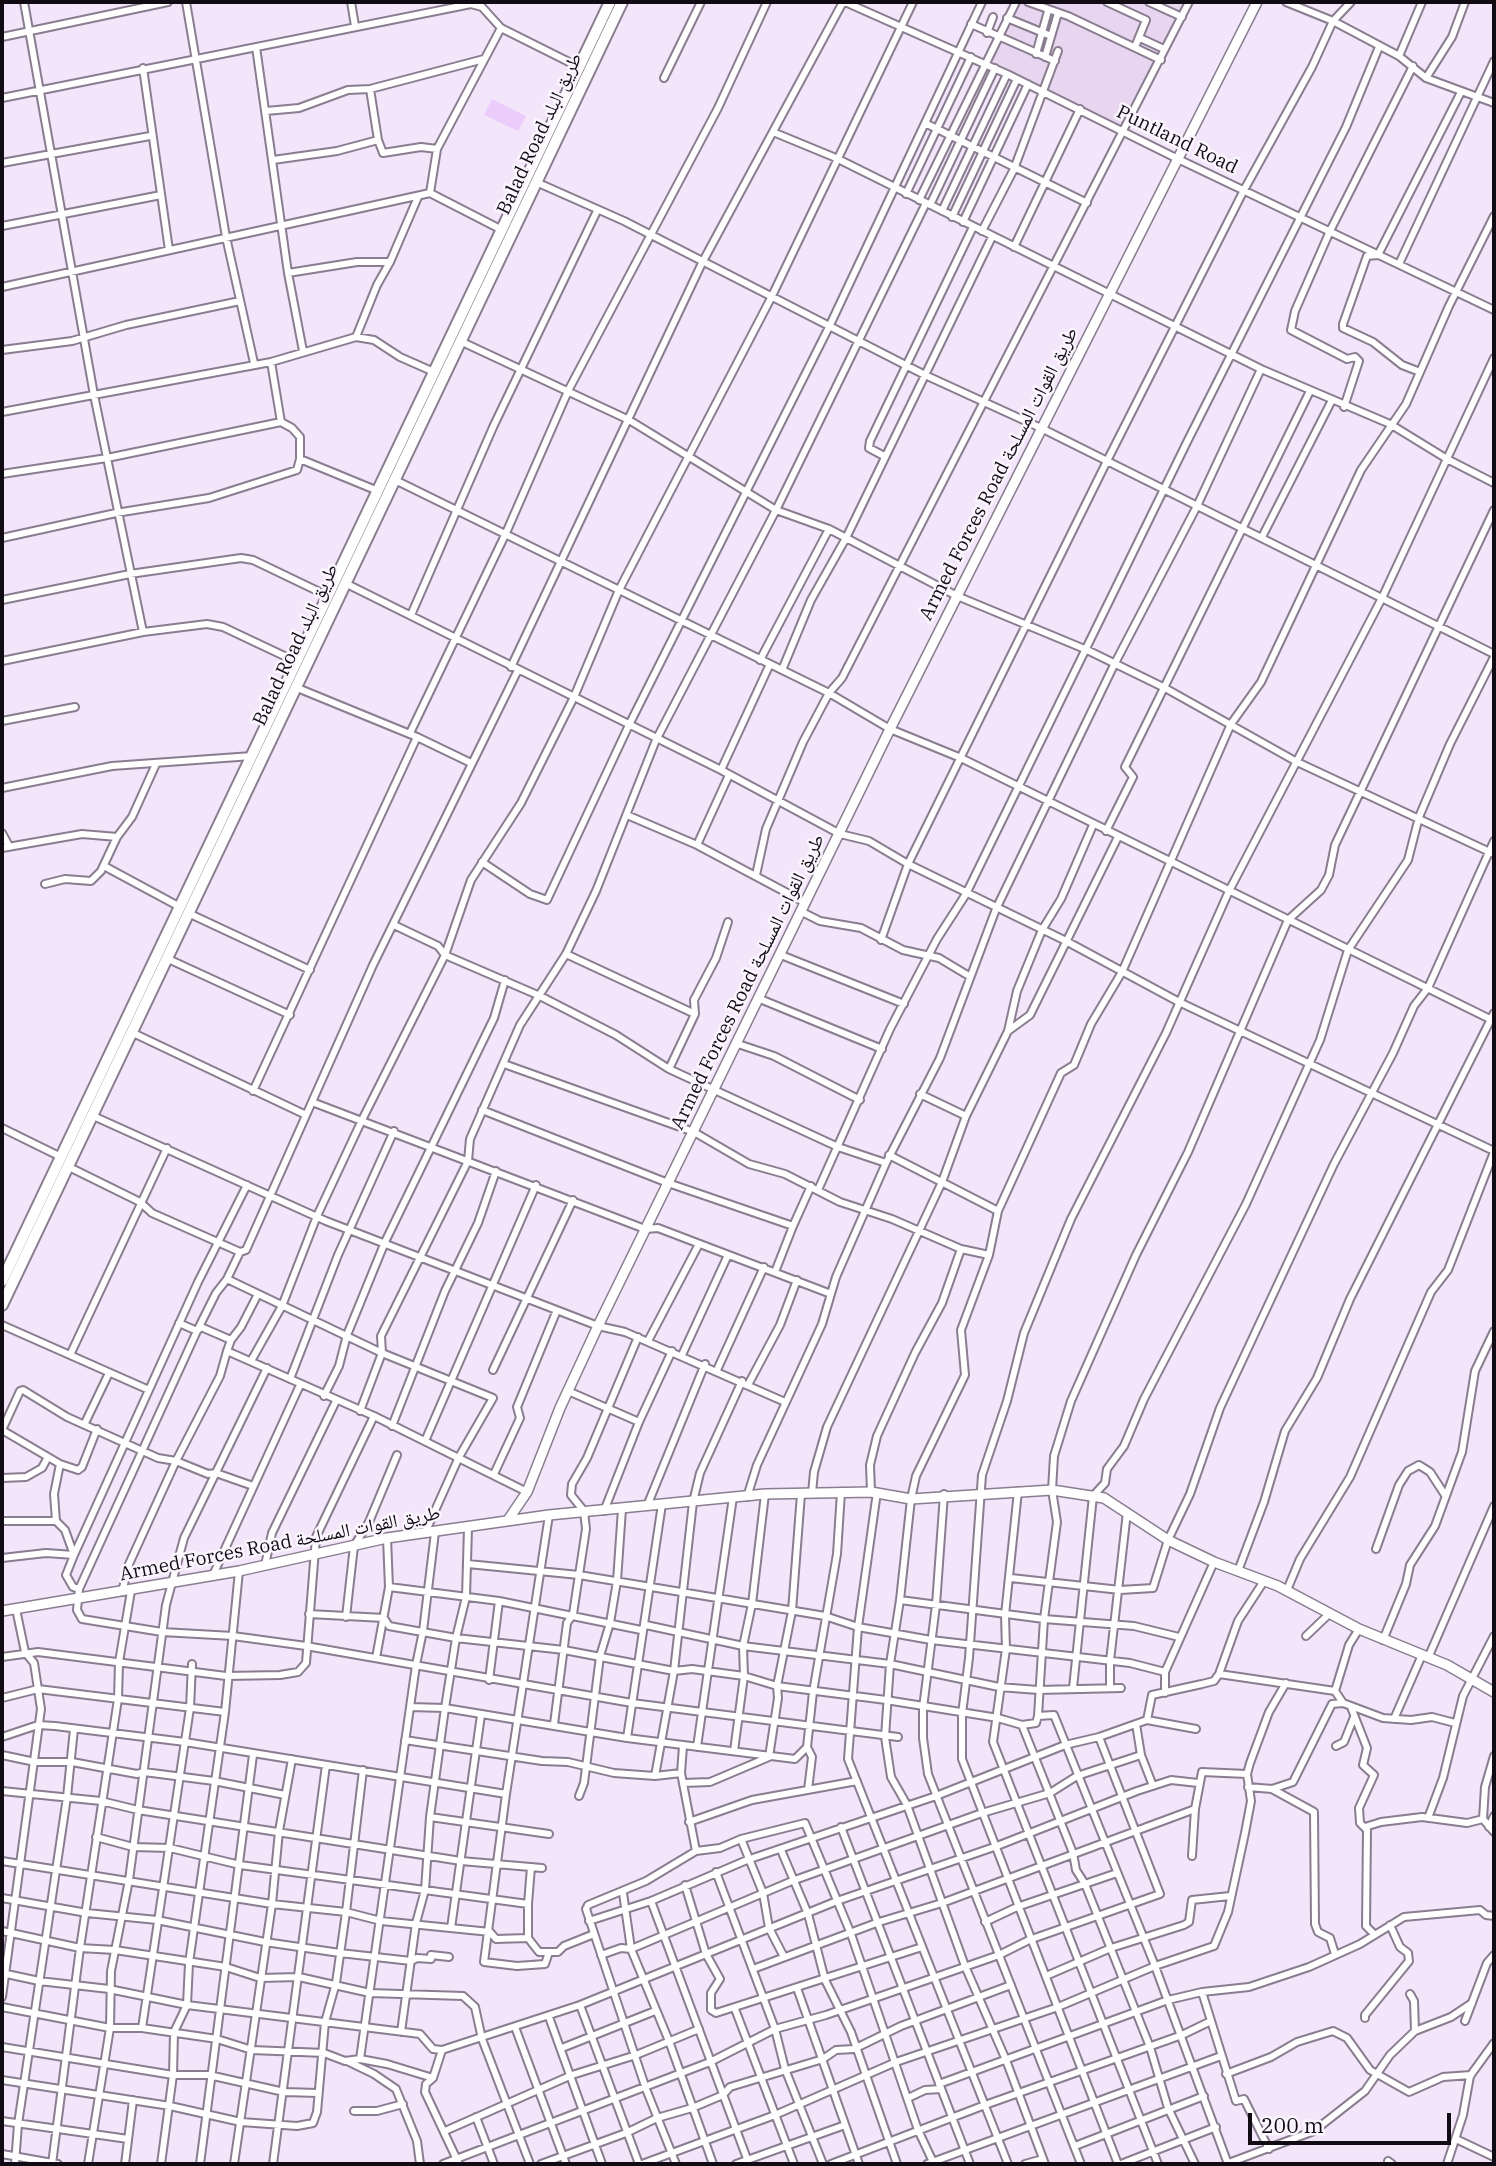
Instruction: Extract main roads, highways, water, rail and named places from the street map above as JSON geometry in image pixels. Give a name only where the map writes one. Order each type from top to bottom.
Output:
[{"type":"highway","name":"Balad Road طريق البلد","points":[[2,1305],[64,1162],[345,583],[434,372],[610,2]]},
{"type":"highway","name":"Balad Road طريق البلد","points":[[2,1281],[91,1115],[166,958],[184,910],[252,756],[377,491],[390,478],[460,341],[622,2]]}]
